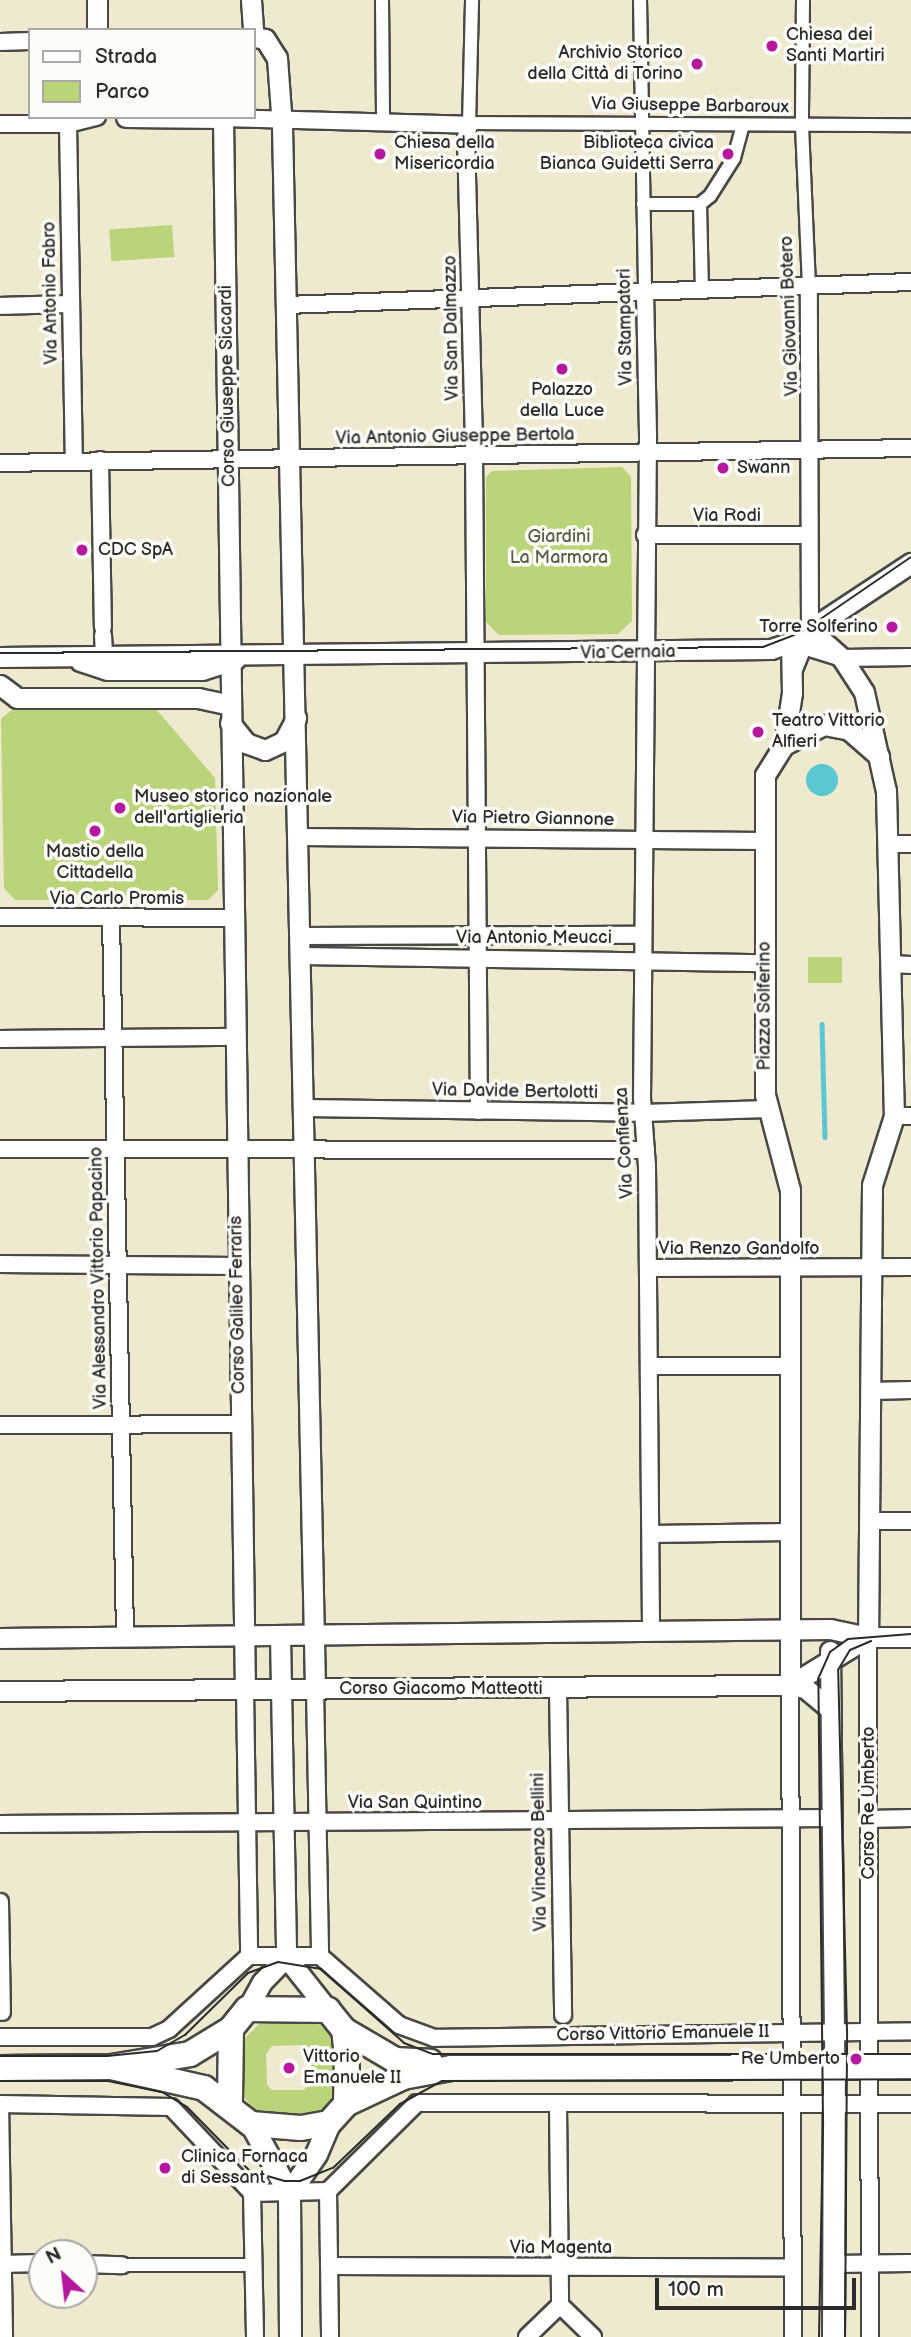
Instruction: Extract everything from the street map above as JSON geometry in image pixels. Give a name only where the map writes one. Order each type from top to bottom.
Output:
[{"type":"main road","points":[[0,2068],[111,2067],[190,2054],[231,2029],[247,2009],[328,2010],[344,2030],[346,2104],[329,2123],[316,2154],[289,2193]]},
{"type":"main road","points":[[230,2105],[231,2029]]},
{"type":"main road","name":"Corso Vittorio Emanuele II","points":[[344,2030],[395,2060],[451,2068],[911,2067]]},
{"type":"main road","points":[[111,2067],[186,2081],[230,2105],[251,2123],[289,2193],[290,2337]]},
{"type":"main road","points":[[833,2337],[834,2067]]},
{"type":"main road","name":"Corso Vittorio Emanuele II","points":[[346,2104],[402,2077],[451,2068]]},
{"type":"main road","points":[[251,2123],[301,2128],[329,2123]]},
{"type":"street","points":[[97,0],[97,28]]},
{"type":"street","points":[[251,0],[253,28]]},
{"type":"street","points":[[382,0],[383,120]]},
{"type":"street","name":"Via San Dalmazzo","points":[[472,0],[469,124],[466,137],[471,298],[479,1111]]},
{"type":"street","name":"Via Stampatori","points":[[640,0],[645,291],[646,653]]},
{"type":"street","name":"Via Giovanni Botero","points":[[802,639],[809,534],[810,449],[809,286],[802,126],[803,0]]},
{"type":"street","points":[[0,1902],[1,2028],[152,2037],[169,2029],[249,1956],[320,1956],[300,837],[281,120],[277,58],[265,39],[256,37]]},
{"type":"street","points":[[0,41],[28,40]]},
{"type":"street","name":"Corso Giuseppe Siccardi","points":[[223,119],[229,459],[236,657]]},
{"type":"street","name":"Via Giuseppe Barbaroux","points":[[252,119],[469,124],[911,125]]},
{"type":"street","points":[[0,124],[68,120]]},
{"type":"street","name":"Via Antonio Fabro","points":[[68,120],[74,461]]},
{"type":"street","points":[[643,204],[700,204],[710,196],[734,158],[743,125]]},
{"type":"street","points":[[700,204],[702,290]]},
{"type":"street","points":[[286,305],[911,282]]},
{"type":"street","points":[[0,306],[70,304]]},
{"type":"street","name":"Via Antonio Giuseppe Bertola","points":[[0,463],[911,448]]},
{"type":"street","points":[[100,460],[104,656]]},
{"type":"street","name":"Via Rodi","points":[[645,535],[809,534]]},
{"type":"street","points":[[911,563],[802,639],[842,658],[911,657]]},
{"type":"street","name":"Via Cernaia","points":[[0,657],[236,657],[275,655],[296,650],[441,655],[646,653],[771,649],[802,639]]},
{"type":"street","name":"Piazza Solferino","points":[[784,745],[792,677],[802,639]]},
{"type":"street","name":"Via Confienza","points":[[646,653],[641,958],[652,1631]]},
{"type":"street","name":"Via Cernaia","points":[[65,656],[107,670],[202,670],[236,657]]},
{"type":"street","name":"Corso Galileo Ferraris","points":[[236,657],[230,714],[249,1956]]},
{"type":"street","points":[[842,658],[864,692],[885,784],[890,964],[903,1116],[872,1185],[871,1268]]},
{"type":"street","points":[[0,685],[8,698],[195,697],[230,714],[246,743],[265,750],[288,736],[297,714]]},
{"type":"street","name":"Piazza Solferino","points":[[790,1270],[790,1190],[767,1109],[766,770],[784,745],[808,729],[831,725],[856,734],[879,756]]},
{"type":"street","name":"Via Pietro Giannone","points":[[300,837],[765,841]]},
{"type":"street","points":[[887,845],[911,844]]},
{"type":"street","name":"Via Carlo Promis","points":[[0,917],[234,918]]},
{"type":"street","name":"Via Alessandro Vittorio Papacino","points":[[111,918],[125,1637]]},
{"type":"street","name":"Via Antonio Meucci","points":[[301,946],[477,934],[642,935]]},
{"type":"street","name":"Via Antonio Meucci","points":[[301,946],[477,956],[765,963]]},
{"type":"street","points":[[890,964],[911,965]]},
{"type":"street","points":[[0,1039],[236,1037]]},
{"type":"street","name":"Via Davide Bertolotti","points":[[305,1108],[643,1113],[767,1109]]},
{"type":"street","points":[[0,1149],[646,1150]]},
{"type":"street","points":[[0,1264],[237,1266]]},
{"type":"street","name":"Via Renzo Gandolfo","points":[[648,1268],[790,1270],[911,1267]]},
{"type":"street","name":"Corso Re Umberto","points":[[870,2337],[867,1637],[871,1268]]},
{"type":"street","points":[[790,1270],[789,1532],[795,2104],[793,2337]]},
{"type":"street","points":[[649,1366],[789,1366]]},
{"type":"street","points":[[871,1391],[911,1390]]},
{"type":"street","points":[[0,1425],[240,1424]]},
{"type":"street","points":[[870,1521],[911,1521]]},
{"type":"street","points":[[650,1534],[789,1532]]},
{"type":"street","points":[[0,1638],[830,1629],[867,1637],[911,1637]]},
{"type":"street","points":[[830,1629],[834,2067]]},
{"type":"street","points":[[280,1636],[286,1957],[328,2010]]},
{"type":"street","points":[[790,1685],[867,1637]]},
{"type":"street","points":[[790,1685],[805,1688],[830,1709]]},
{"type":"street","name":"Corso Giacomo Matteotti","points":[[0,1691],[790,1685]]},
{"type":"street","name":"Via Vincenzo Bellini","points":[[558,1688],[563,2026]]},
{"type":"street","name":"Via San Quintino","points":[[0,1824],[831,1818]]},
{"type":"street","points":[[869,1819],[911,1818]]},
{"type":"street","name":"Corso Vittorio Emanuele II","points":[[320,1956],[399,2025],[415,2033],[442,2039],[563,2026],[794,2032],[911,2031]]},
{"type":"street","points":[[247,2009],[262,1982],[286,1957]]},
{"type":"street","points":[[252,2193],[328,2191],[417,2103],[911,2104]]},
{"type":"street","points":[[4,2337],[0,2104],[171,2107],[252,2193],[255,2337]]},
{"type":"street","points":[[527,2337],[560,2305],[558,2105]]},
{"type":"street","points":[[328,2191],[330,2337]]},
{"type":"street","points":[[1,2264],[28,2263]]},
{"type":"street","points":[[833,2264],[911,2263]]},
{"type":"street","points":[[98,2264],[253,2265]]},
{"type":"street","name":"Via Magenta","points":[[329,2266],[793,2268]]},
{"type":"street","points":[[560,2305],[593,2337]]},
{"type":"green space","points":[[172,225],[174,257],[111,261],[109,229]]},
{"type":"green space","name":"Giardini La Marmora","points":[[622,467],[631,477],[632,621],[618,634],[499,635],[486,622],[486,477],[492,471]]},
{"type":"green space","points":[[155,708],[215,778],[218,890],[208,900],[15,900],[4,888],[1,719],[13,709]]},
{"type":"green space","points":[[808,957],[842,957],[842,983],[808,983]]},
{"type":"green space","points":[[261,2022],[317,2022],[334,2039],[334,2097],[319,2113],[259,2113],[243,2097],[243,2040]],"holes":[[[305,2045],[311,2051],[312,2084],[303,2090],[272,2090],[267,2085],[266,2054],[272,2046]]]},
{"type":"water","points":[[822,764],[834,768],[838,780],[834,792],[822,796],[810,792],[806,780],[810,768]]},
{"type":"waterway","points":[[822,1024],[825,1137]]},
{"type":"tram line","points":[[0,653],[763,647],[800,633],[911,557]]},
{"type":"tram line","points":[[819,2337],[823,2121],[818,1679],[830,1652],[848,1639],[911,1634]]},
{"type":"tram line","points":[[845,2337],[847,2031],[838,1670],[850,1650],[871,1641]]},
{"type":"tram line","points":[[0,2056],[107,2056],[157,2051],[185,2035],[248,1973],[278,1962],[321,1969],[404,2043],[433,2054],[911,2054]]},
{"type":"tram line","points":[[0,2081],[108,2081],[162,2092],[187,2107],[250,2171],[285,2181],[300,2181],[333,2168],[400,2104],[442,2081],[911,2079]]},
{"type":"place","name":"Chiesa dei Santi Martiri","points":[[772,46]]},
{"type":"place","name":"Archivio Storico della Città di Torino","points":[[697,64]]},
{"type":"place","name":"Chiesa della Misericordia","points":[[380,154]]},
{"type":"place","name":"Biblioteca civica Bianca Guidetti Serra","points":[[728,154]]},
{"type":"place","name":"Palazzo della Luce","points":[[562,369]]},
{"type":"place","name":"Swann","points":[[723,468]]},
{"type":"place","name":"CDC SpA","points":[[82,550]]},
{"type":"place","name":"Torre Solferino","points":[[892,627]]},
{"type":"place","name":"Teatro Vittorio Alfieri","points":[[758,732]]},
{"type":"place","name":"Museo storico nazionale dell'artiglieria","points":[[120,808]]},
{"type":"place","name":"Mastio della Cittadella","points":[[95,831]]},
{"type":"place","name":"Re Umberto","points":[[856,2059]]},
{"type":"place","name":"Vittorio Emanuele II","points":[[289,2068]]},
{"type":"place","name":"Clinica Fornaca di Sessant","points":[[165,2168]]}]
